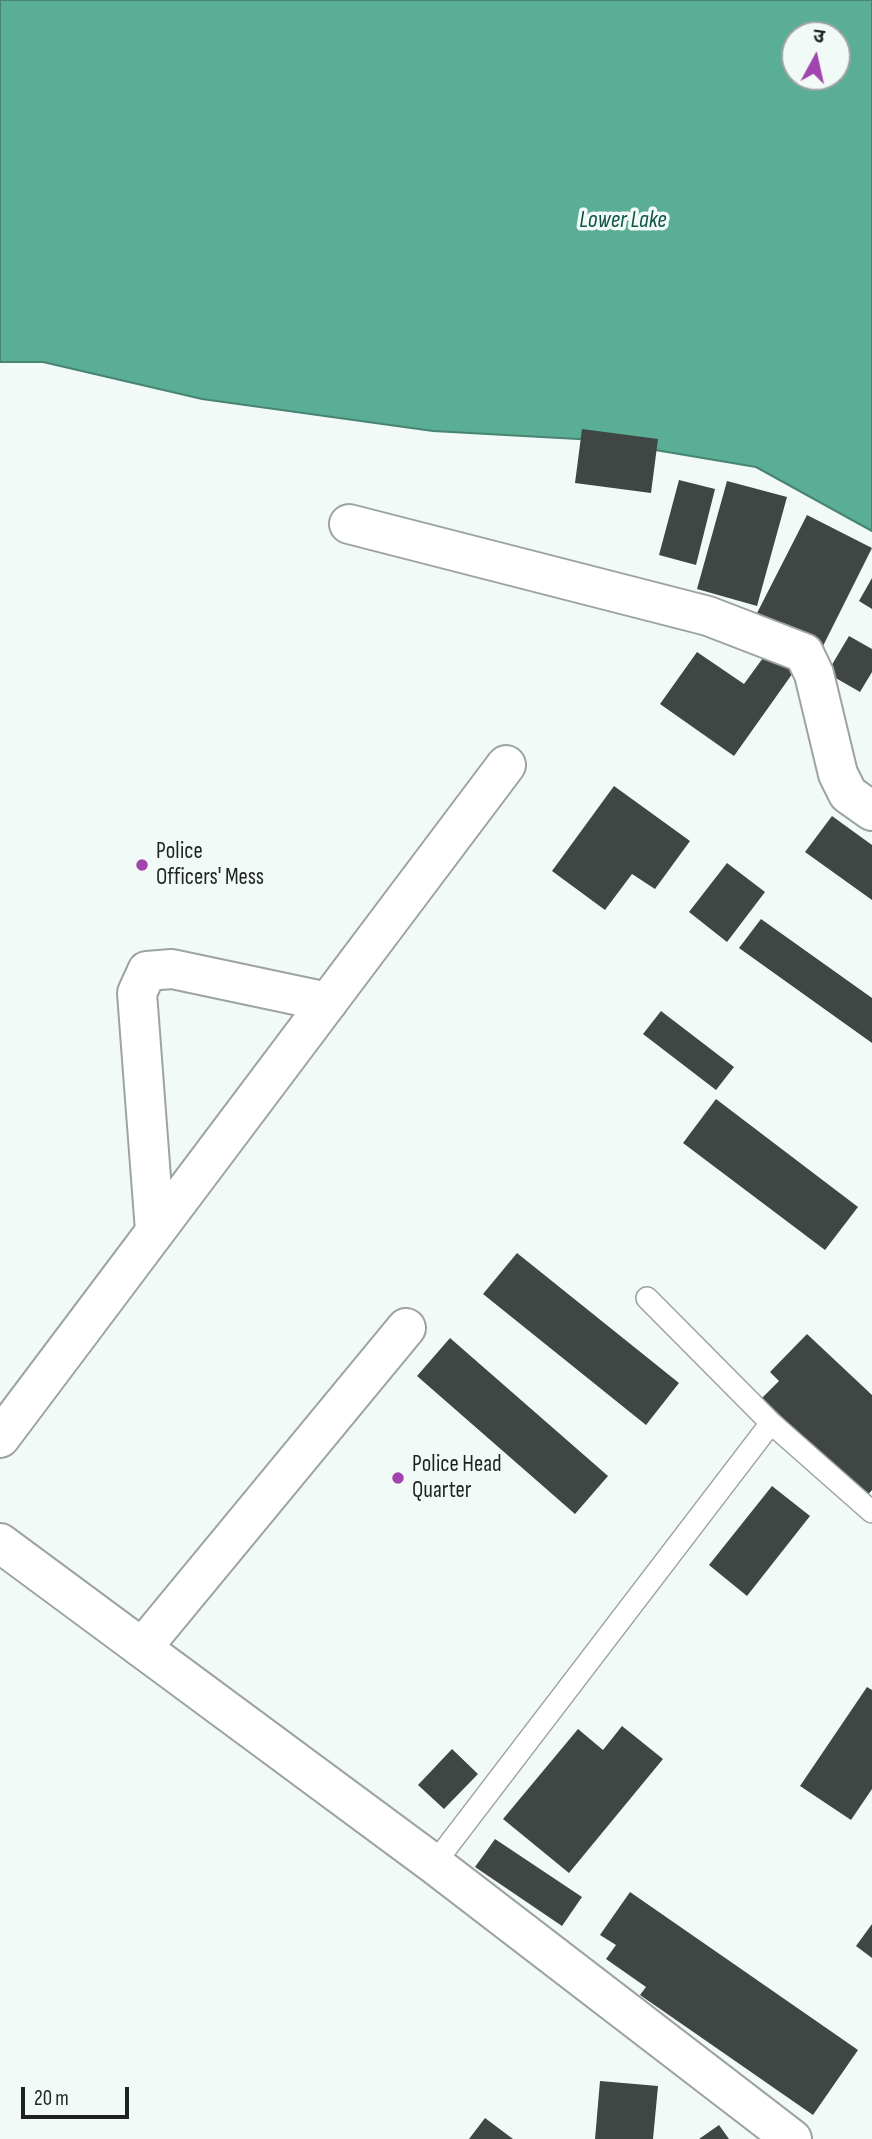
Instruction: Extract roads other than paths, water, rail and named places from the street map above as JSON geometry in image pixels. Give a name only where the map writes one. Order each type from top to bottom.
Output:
[{"type":"street","points":[[349,524],[708,616],[804,653],[814,674],[838,774],[848,794],[872,811]]},
{"type":"street","points":[[0,1438],[506,765]]},
{"type":"street","points":[[155,1231],[136,993],[147,971],[172,969],[328,1002]]},
{"type":"street","points":[[142,1648],[406,1328]]},
{"type":"street","points":[[0,1543],[434,1864],[792,2139]]},
{"type":"lane","points":[[647,1298],[771,1423],[872,1512]]},
{"type":"lane","points":[[434,1864],[771,1423]]},
{"type":"water","name":"Lower Lake","points":[[0,0],[872,0],[872,531],[756,467],[596,440],[433,431],[202,399],[43,362],[0,362]]},
{"type":"place","name":"Police Officers' Mess","points":[[142,865]]},
{"type":"place","name":"Police Head Quarter","points":[[398,1478]]}]
